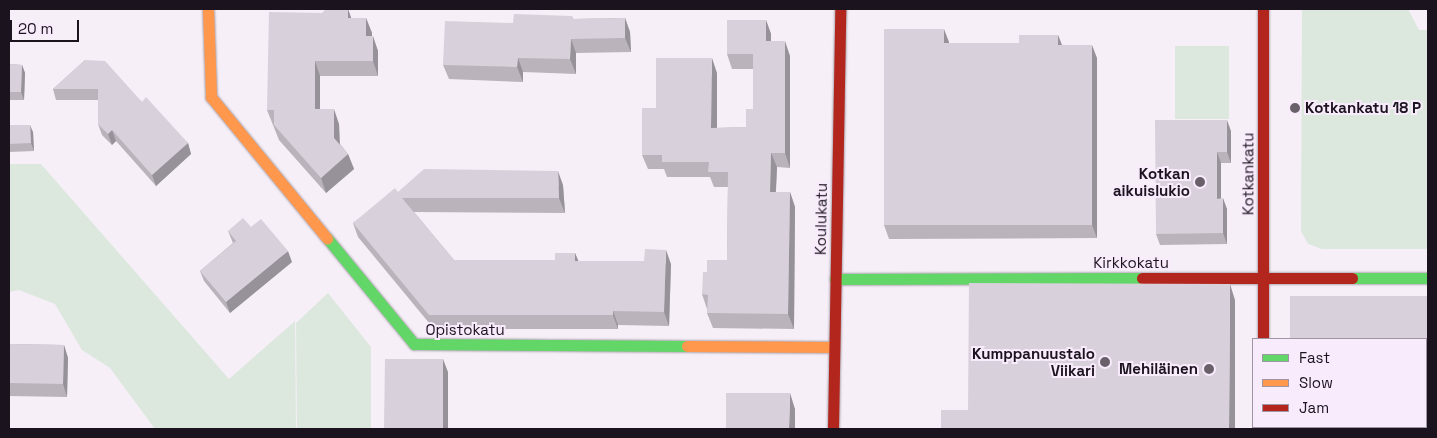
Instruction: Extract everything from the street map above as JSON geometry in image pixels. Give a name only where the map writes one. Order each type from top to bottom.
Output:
[{"type":"main road","name":"Opistokatu","points":[[208,9],[211,97],[414,344],[834,347]]},
{"type":"main road","name":"Koulukatu","points":[[833,429],[840,9]]},
{"type":"main road","name":"Kotkankatu","points":[[1263,9],[1263,338]]},
{"type":"main road","name":"Kirkkokatu","points":[[835,279],[1428,278]]},
{"type":"shaded area","points":[[1302,9],[1408,9],[1419,30],[1428,30],[1428,249],[1322,249],[1308,244],[1301,231]]},
{"type":"shaded area","points":[[1175,46],[1229,46],[1229,119],[1175,119]]},
{"type":"shaded area","points":[[9,164],[41,164],[229,379],[295,321],[296,429],[155,429],[110,368],[82,350],[55,304],[19,290],[9,292]]},
{"type":"shaded area","points":[[328,293],[371,347],[371,429],[297,429],[296,323]]},
{"type":"building","points":[[326,9],[348,9],[348,18],[366,18],[366,36],[373,36],[373,61],[315,61],[315,109],[334,109],[334,138],[348,154],[321,178],[274,125],[274,110],[267,110],[269,12],[322,13]]},
{"type":"building","points":[[514,14],[572,16],[572,19],[625,18],[625,38],[571,39],[570,59],[518,58],[517,67],[443,65],[445,21],[513,23]]},
{"type":"building","points":[[727,20],[766,20],[766,41],[785,41],[785,153],[771,153],[770,192],[790,192],[788,314],[707,313],[708,295],[702,294],[703,272],[707,272],[707,260],[727,260],[728,172],[708,172],[709,162],[662,162],[662,155],[642,155],[642,108],[656,108],[656,58],[712,58],[711,128],[746,127],[746,109],[753,109],[753,54],[727,54]]},
{"type":"building","points":[[884,29],[944,29],[944,43],[1019,43],[1019,35],[1058,35],[1058,45],[1092,45],[1092,225],[884,225]]},
{"type":"building","points":[[85,60],[105,61],[142,102],[146,97],[188,143],[152,175],[112,130],[108,134],[98,124],[98,89],[53,89]]},
{"type":"building","points":[[9,64],[22,65],[21,92],[9,92]]},
{"type":"building","points":[[1155,120],[1227,120],[1227,152],[1217,152],[1217,199],[1223,198],[1223,233],[1156,234]]},
{"type":"building","points":[[9,125],[30,125],[31,143],[9,144]]},
{"type":"building","points":[[424,169],[558,171],[559,198],[402,198],[454,260],[555,260],[555,253],[575,253],[575,261],[644,261],[645,249],[666,250],[664,312],[613,311],[613,315],[429,315],[353,223],[395,188],[398,192]]},
{"type":"building","points":[[243,218],[251,227],[261,219],[288,251],[226,302],[200,271],[236,241],[228,231]]},
{"type":"building","name":"Kumppanuustalo Viikari","points":[[969,283],[1230,284],[1229,429],[941,429],[941,410],[968,410]]},
{"type":"building","points":[[1290,296],[1428,296],[1428,429],[1391,429],[1427,428],[1427,338],[1290,338]]},
{"type":"building","points":[[9,344],[64,345],[63,384],[9,383]]},
{"type":"building","points":[[385,359],[443,359],[443,429],[384,429]]},
{"type":"building","points":[[726,393],[790,393],[789,429],[726,429]]},
{"type":"building","points":[[1290,428],[1345,428],[1345,429]]},
{"type":"traffic: fast","points":[[327,238],[414,344],[687,346]]},
{"type":"traffic: fast","points":[[835,279],[1142,278]]},
{"type":"traffic: fast","points":[[1352,278],[1428,278]]},
{"type":"traffic: slow","points":[[208,9],[211,97],[327,238]]},
{"type":"traffic: slow","points":[[687,346],[834,347]]},
{"type":"traffic: jam","points":[[833,429],[840,9]]},
{"type":"traffic: jam","points":[[1263,9],[1263,338]]},
{"type":"traffic: jam","points":[[1142,278],[1352,278]]},
{"type":"place","name":"Kotkankatu 18 P","points":[[1295,108]]},
{"type":"place","name":"Kotkan aikuislukio","points":[[1200,182]]},
{"type":"place","name":"Kumppanuustalo Viikari","points":[[1105,362]]},
{"type":"place","name":"Mehiläinen","points":[[1209,369]]}]
